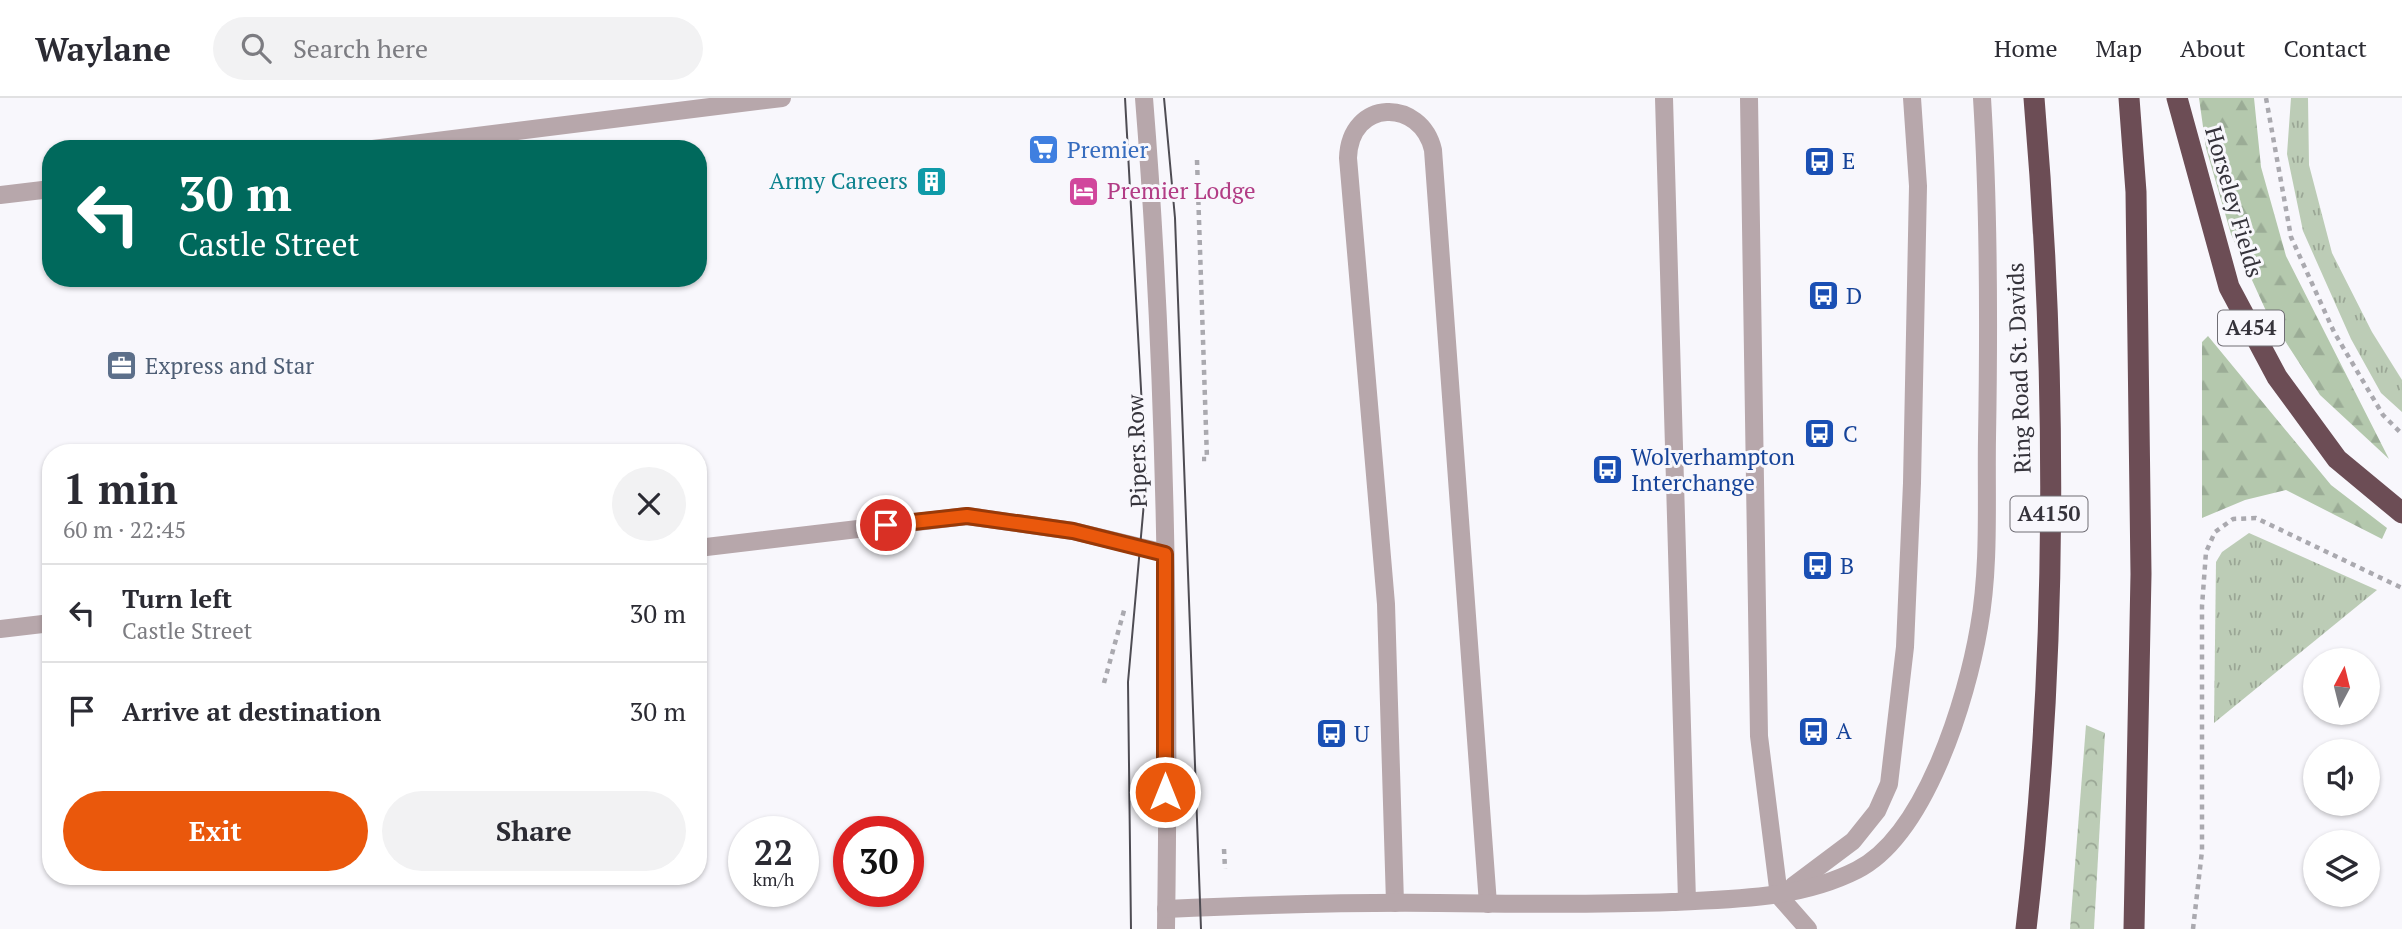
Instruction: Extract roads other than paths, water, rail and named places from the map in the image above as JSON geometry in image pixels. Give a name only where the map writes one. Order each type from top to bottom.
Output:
[{"type":"highway","name":"Ring Road St. Davids","points":[[2026,929],[2042,738],[2049,527],[2046,339],[2034,98]]},
{"type":"highway","points":[[2129,98],[2136,192],[2141,574],[2134,929]]},
{"type":"highway","name":"Horseley Fields","points":[[2177,98],[2229,287],[2271,365],[2337,459],[2402,513]]},
{"type":"street","points":[[445,140],[782,98]]},
{"type":"street","name":"Pipers Row","points":[[1144,98],[1154,218],[1165,554],[1166,929]]},
{"type":"street","points":[[1664,98],[1687,901]]},
{"type":"street","points":[[1749,98],[1759,723],[1779,896],[1808,929]]},
{"type":"street","points":[[1779,896],[1853,841],[1877,811],[1889,784],[1905,647],[1912,483],[1918,186],[1912,98]]},
{"type":"street","points":[[1166,909],[1395,903],[1687,901],[1779,896],[1859,869],[1903,831],[1953,731],[1968,685],[1980,622],[1986,528],[1989,196],[1982,98]]},
{"type":"street","points":[[1395,903],[1386,604],[1349,158],[1349,140],[1354,128],[1363,117],[1389,108],[1402,110],[1424,125],[1433,150],[1488,904]]},
{"type":"street","points":[[0,195],[42,190]]},
{"type":"street","points":[[707,547],[967,516],[1073,531],[1165,554]]},
{"type":"street","points":[[0,629],[42,624]]},
{"type":"tram line","points":[[1125,98],[1146,480],[1128,682],[1131,929]]},
{"type":"tram line","points":[[1164,98],[1175,218],[1201,929]]},
{"type":"place","name":"Premier","points":[[1044,150]]},
{"type":"place","name":"E","points":[[1819,161]]},
{"type":"place","name":"Army Careers","points":[[931,181]]},
{"type":"place","name":"Premier Lodge","points":[[1084,191]]},
{"type":"place","name":"D","points":[[1823,296]]},
{"type":"place","name":"Express and Star","points":[[122,366]]},
{"type":"place","name":"C","points":[[1820,434]]},
{"type":"place","name":"Wolverhampton Interchange","points":[[1608,470]]},
{"type":"place","name":"B","points":[[1817,566]]},
{"type":"place","name":"A","points":[[1813,731]]},
{"type":"place","name":"U","points":[[1331,734]]}]
